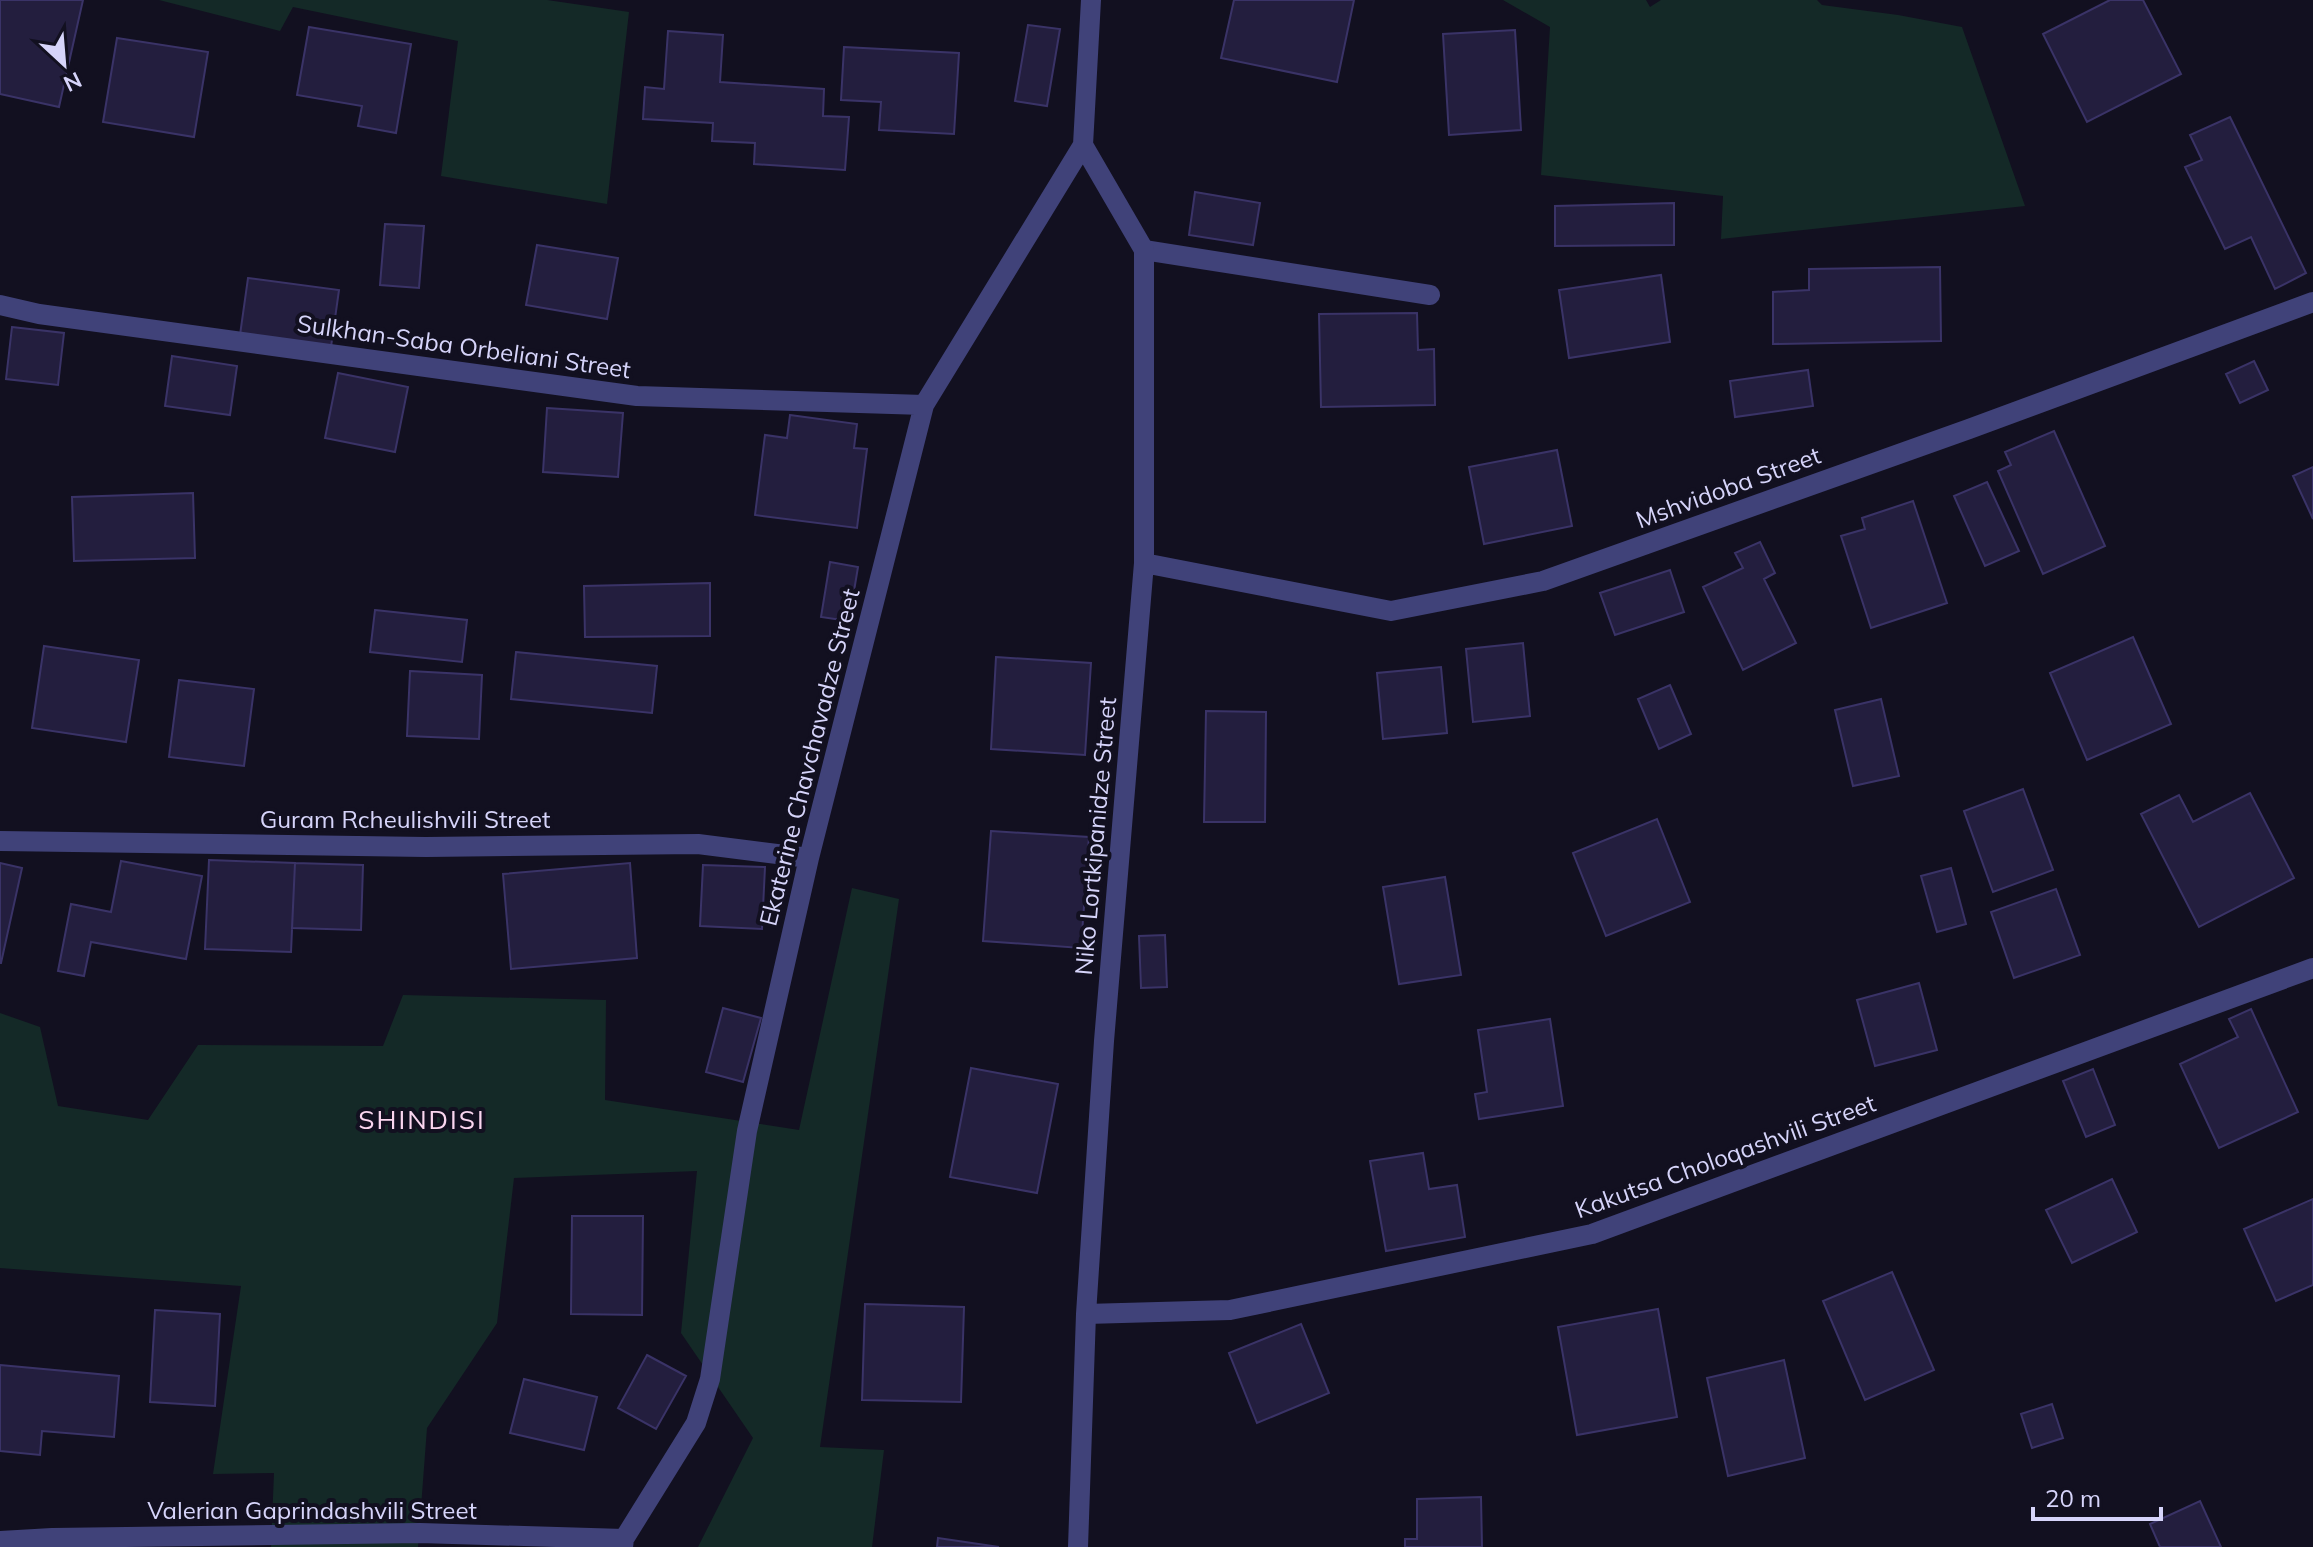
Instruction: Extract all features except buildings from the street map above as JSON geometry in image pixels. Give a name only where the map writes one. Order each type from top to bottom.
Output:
[{"type":"street","name":"Ekaterine Chavchavadze Street","points":[[623,1543],[696,1423],[710,1379],[747,1131],[809,858],[924,405],[1083,145],[1091,0]]},
{"type":"street","points":[[1083,145],[1144,250],[1430,295]]},
{"type":"street","name":"Niko Lortkipanidze Street","points":[[1078,1547],[1086,1314],[1105,1025],[1144,563],[1144,250]]},
{"type":"street","name":"Mshvidoba Street","points":[[1144,563],[1391,611],[1543,581],[2313,302]]},
{"type":"street","name":"Sulkhan-Saba Orbeliani Street","points":[[0,305],[39,314],[637,396],[924,405]]},
{"type":"street","name":"Guram Rcheulishvili Street","points":[[0,841],[426,847],[698,844],[809,858]]},
{"type":"street","name":"Kakutsa Choloqashvili Street","points":[[1086,1314],[1230,1310],[1592,1234],[2313,968]]},
{"type":"street","name":"Valerian Gaprindashvili Street","points":[[0,1541],[420,1533],[623,1543]]},
{"type":"green space","points":[[159,0],[547,0],[629,12],[607,204],[441,176],[458,41],[293,7],[280,31]]},
{"type":"green space","points":[[1503,0],[1646,0],[1650,7],[1661,0],[1817,0],[1822,5],[1962,27],[2025,206],[1721,239],[1723,196],[1541,175],[1550,27]]},
{"type":"green space","points":[[852,888],[899,899],[820,1447],[884,1450],[872,1547],[698,1547],[753,1438],[681,1333],[697,1171],[514,1178],[497,1323],[427,1428],[418,1547],[271,1547],[274,1473],[213,1474],[241,1286],[0,1268],[0,1013],[40,1027],[58,1106],[148,1120],[198,1045],[383,1046],[403,995],[606,1000],[605,1100],[799,1130]]},
{"type":"district","name":"SHINDISI","points":[[422,1119]]}]
